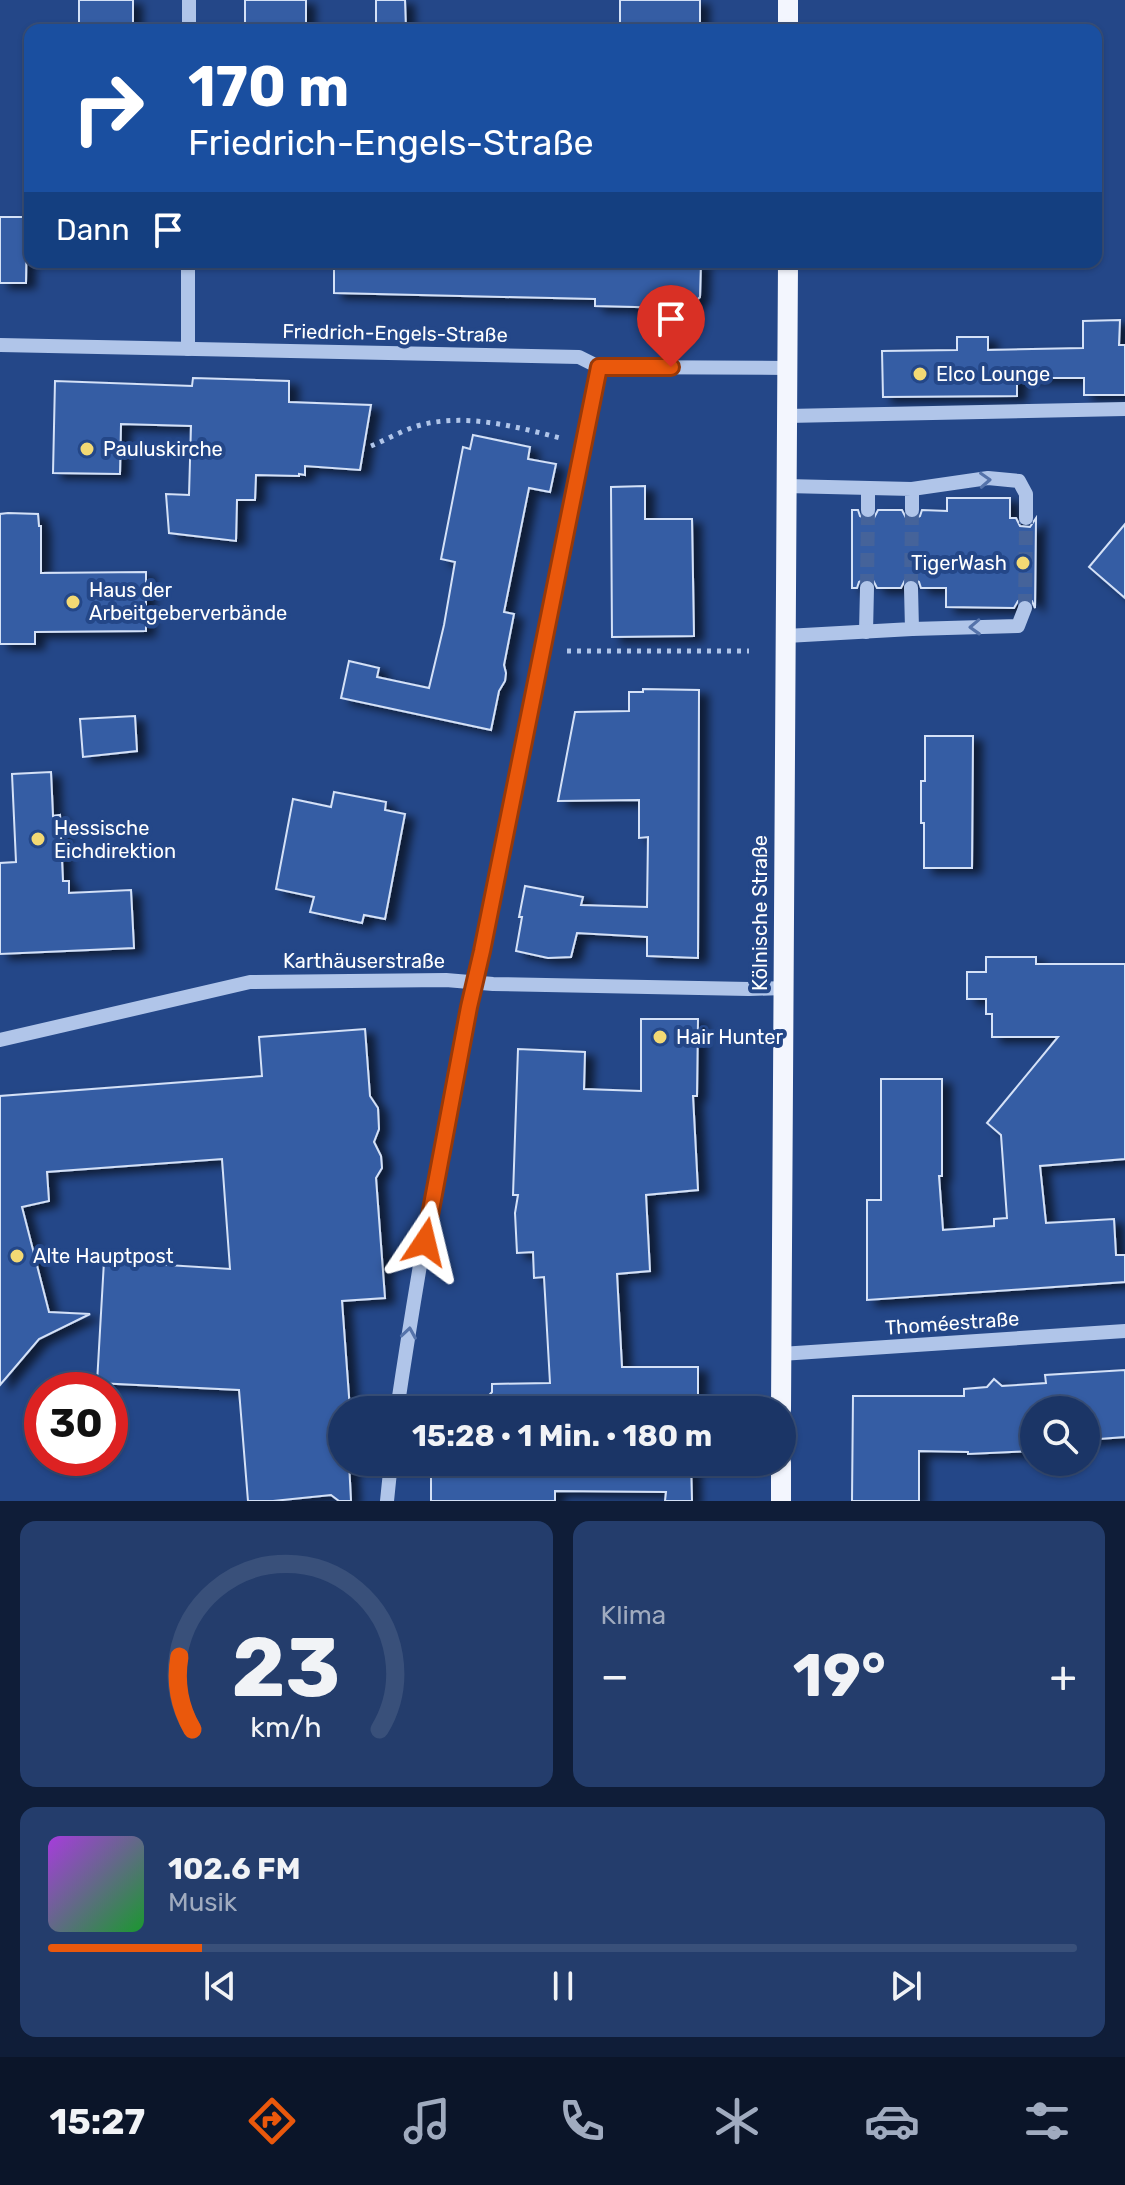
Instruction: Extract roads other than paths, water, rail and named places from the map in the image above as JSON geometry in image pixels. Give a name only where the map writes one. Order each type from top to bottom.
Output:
[{"type":"main road","points":[[788,0],[788,24]]},
{"type":"main road","name":"Kölnische Straße","points":[[781,1396],[788,268]]},
{"type":"main road","points":[[781,1476],[781,1501]]},
{"type":"street","points":[[189,0],[189,24]]},
{"type":"street","points":[[188,268],[188,349]]},
{"type":"street","name":"Friedrich-Engels-Straße","points":[[0,345],[579,357],[599,367],[788,368]]},
{"type":"street","points":[[399,1396],[416,1286],[475,982],[599,367]]},
{"type":"street","points":[[787,416],[1125,409]]},
{"type":"street","points":[[786,486],[912,489],[988,478],[1019,481],[1026,494],[1026,518]]},
{"type":"street","points":[[868,488],[868,510]]},
{"type":"street","points":[[912,489],[912,510]]},
{"type":"street","points":[[866,632],[867,588]]},
{"type":"street","points":[[911,588],[912,629]]},
{"type":"street","points":[[786,636],[1018,626],[1025,608]]},
{"type":"street","name":"Karthäuserstraße","points":[[0,1040],[250,982],[446,980],[784,988]]},
{"type":"street","name":"Thoméestraße","points":[[781,1354],[1125,1331]]},
{"type":"street","points":[[387,1501],[390,1476]]},
{"type":"tunnel","points":[[867,588],[868,510]]},
{"type":"tunnel","points":[[911,588],[912,510]]},
{"type":"tunnel","points":[[1025,608],[1026,518]]},
{"type":"place","name":"Elco Lounge","points":[[920,374]]},
{"type":"place","name":"Pauluskirche","points":[[87,449]]},
{"type":"place","name":"TigerWash","points":[[1023,563]]},
{"type":"place","name":"Haus der Arbeitgeberverbände","points":[[73,602]]},
{"type":"place","name":"Hessische Eichdirektion","points":[[38,839]]},
{"type":"place","name":"Hair Hunter","points":[[660,1037]]},
{"type":"place","name":"Alte Hauptpost","points":[[17,1256]]}]
